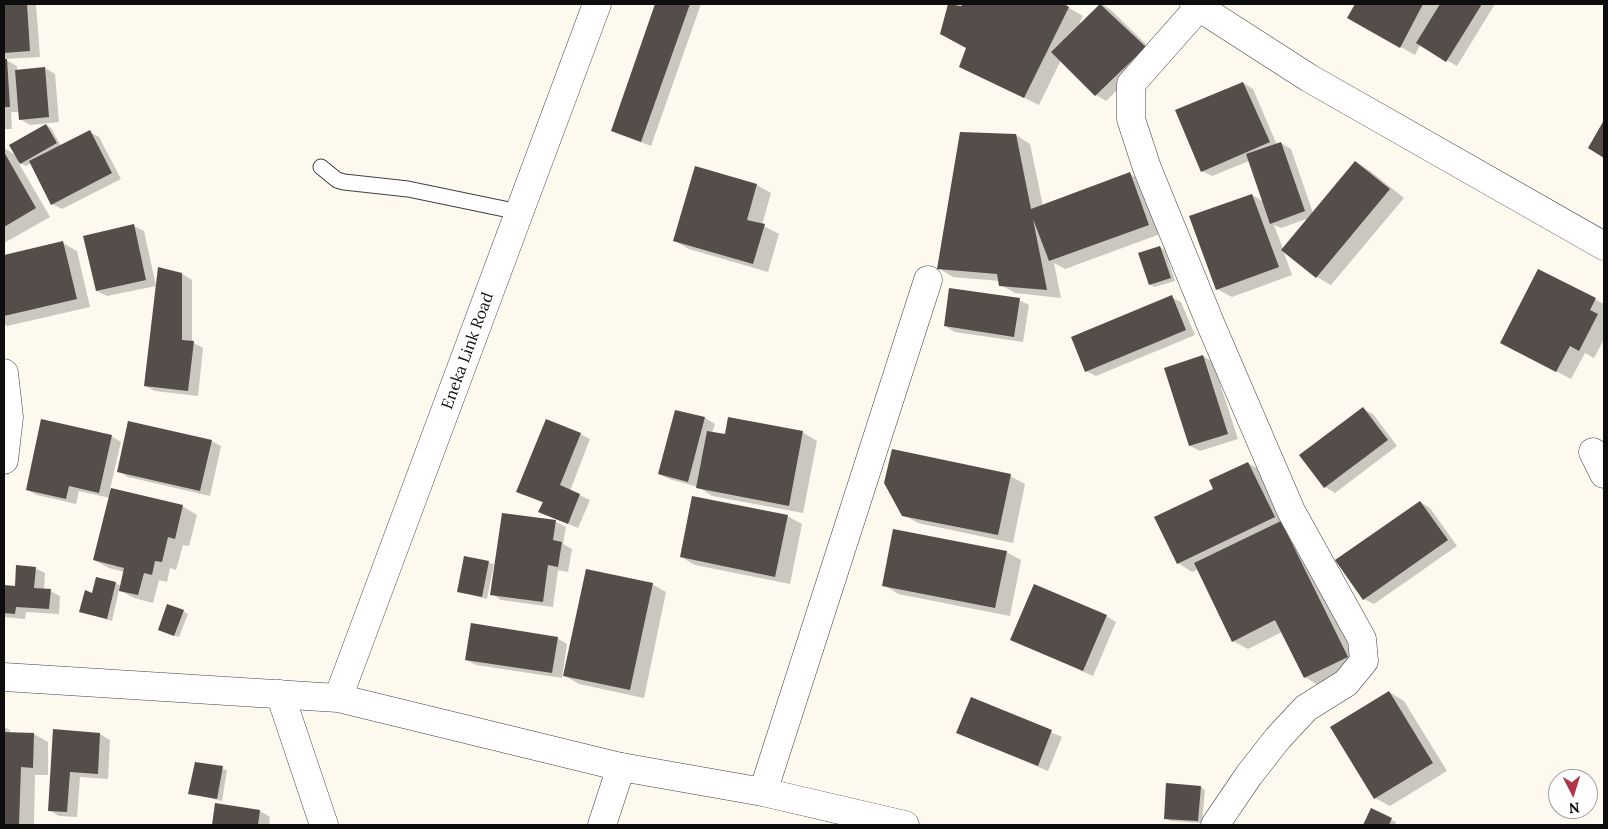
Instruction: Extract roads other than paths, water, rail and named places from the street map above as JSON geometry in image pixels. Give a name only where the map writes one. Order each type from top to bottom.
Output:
[{"type":"street","name":"Eneka Link Road","points":[[338,698],[597,4]]},
{"type":"street","points":[[1215,825],[1249,775],[1278,738],[1306,708],[1346,683],[1364,661],[1362,639],[1291,511],[1215,333],[1147,168],[1131,119],[1131,84],[1197,5],[1309,78],[1604,246]]},
{"type":"street","points":[[764,792],[928,280]]},
{"type":"street","points":[[4,373],[9,417],[4,460]]},
{"type":"street","points":[[4,677],[338,698],[620,767],[764,792],[904,825]]},
{"type":"street","points":[[280,694],[324,825]]},
{"type":"street","points":[[602,825],[620,767]]},
{"type":"lane","points":[[321,167],[337,180],[344,182],[408,189],[520,212]]}]
